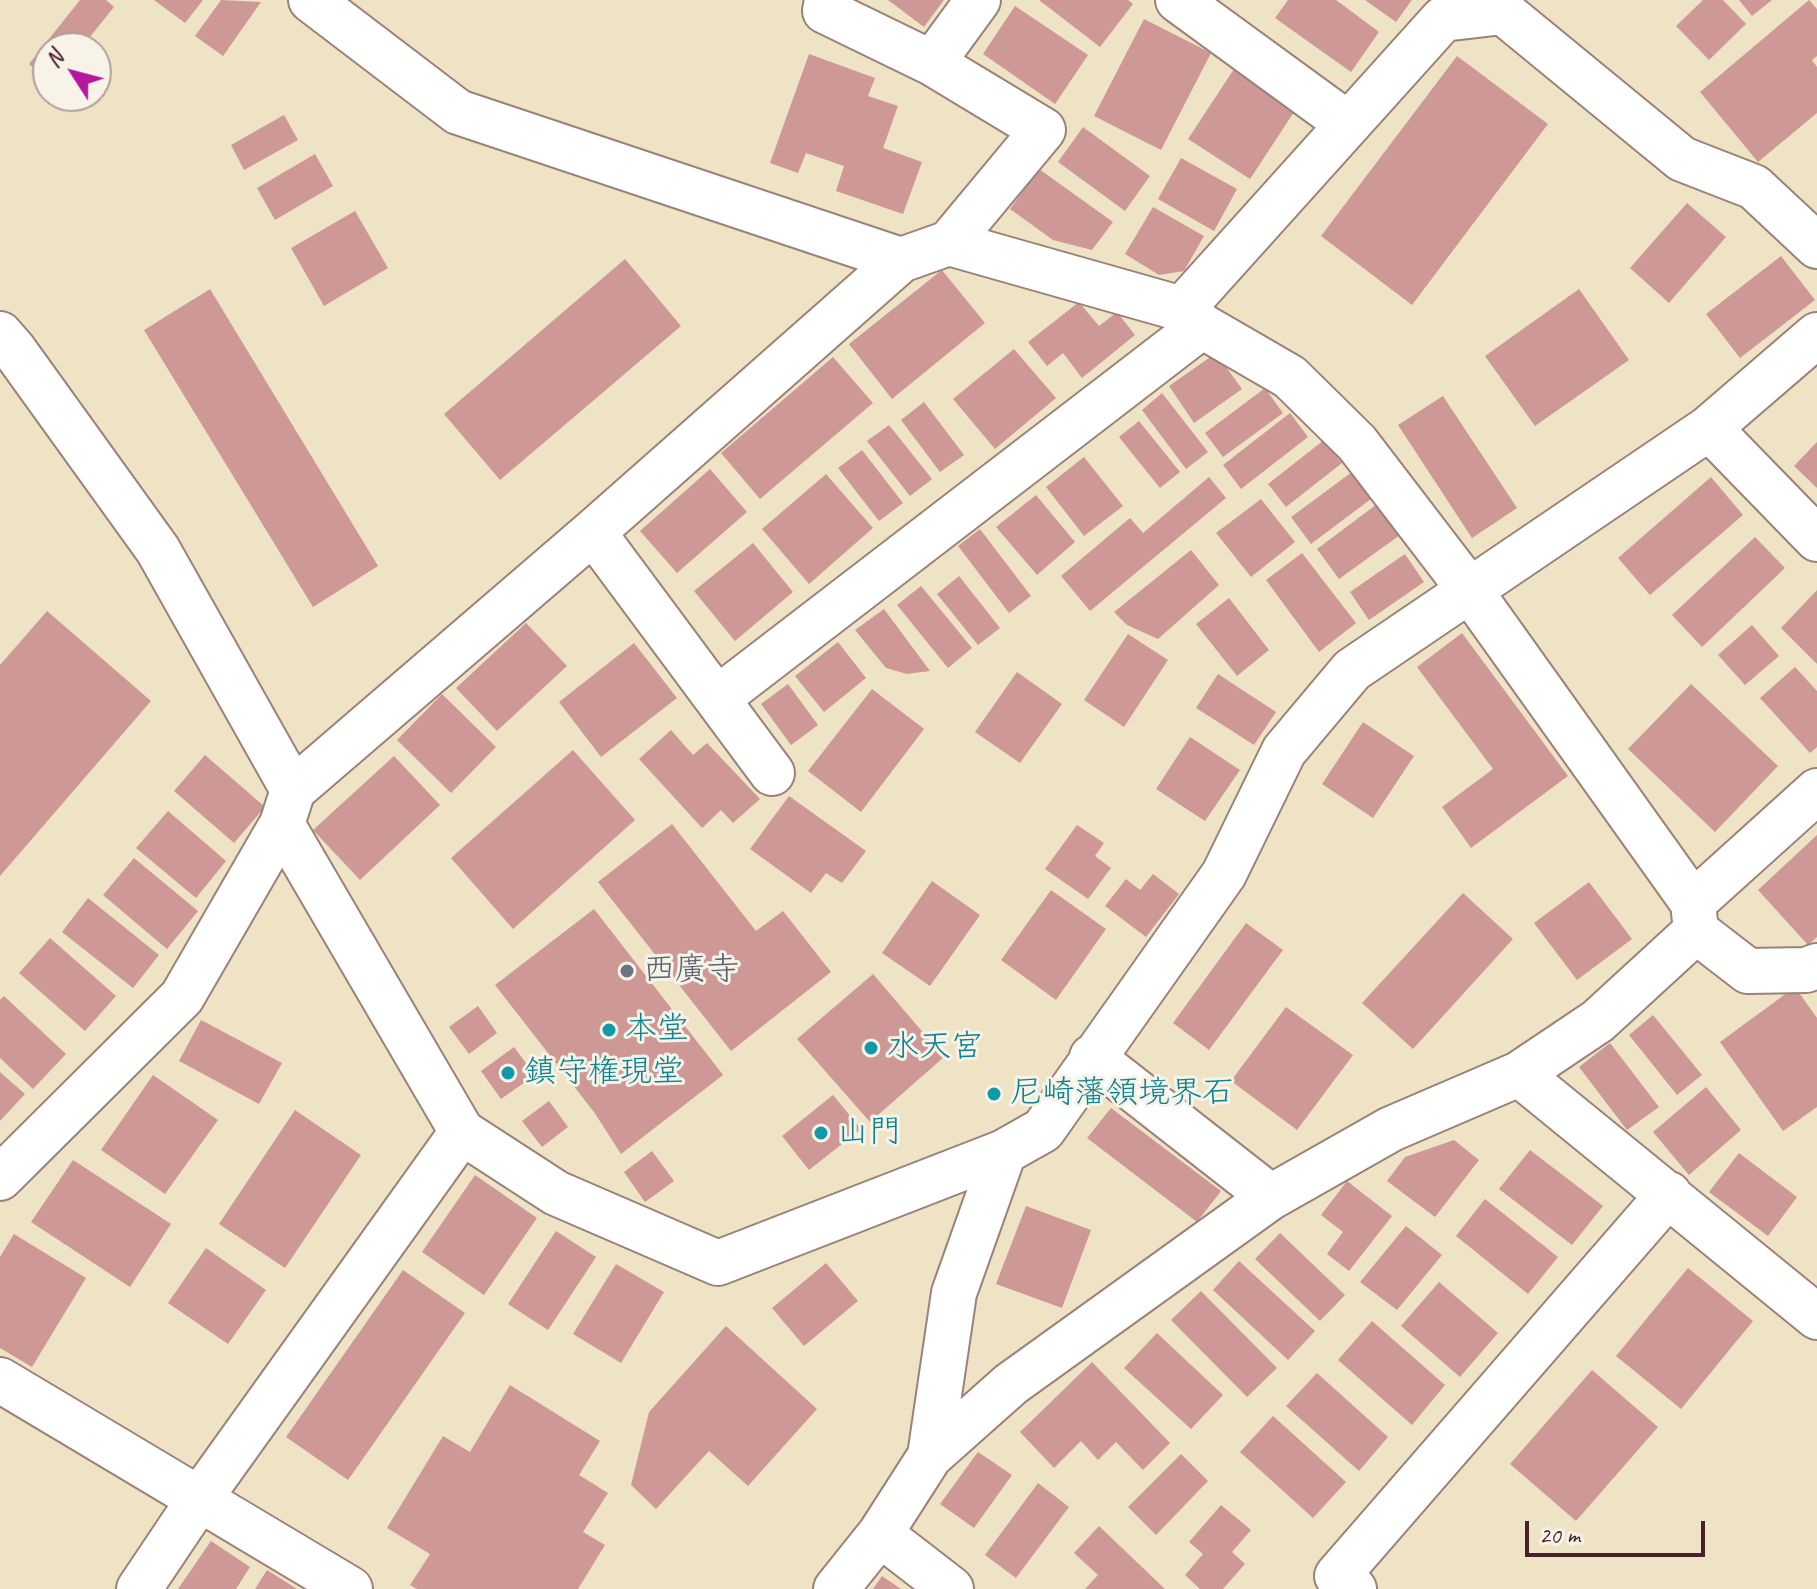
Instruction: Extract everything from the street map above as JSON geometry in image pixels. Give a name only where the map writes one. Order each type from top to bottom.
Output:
[{"type":"street","points":[[311,0],[458,112],[901,260]]},
{"type":"street","points":[[0,1178],[182,997],[287,807],[901,260],[949,243],[1043,130],[932,63],[825,11],[827,0]]},
{"type":"street","points":[[932,63],[978,0]]},
{"type":"street","points":[[1178,0],[1348,124]]},
{"type":"street","points":[[718,698],[1192,318],[1348,124],[1443,19],[1503,12],[1682,159],[1754,187],[1817,246]]},
{"type":"street","points":[[949,243],[1192,318],[1290,377],[1357,443],[1471,592],[1694,917],[1748,971],[1806,970],[1817,966]]},
{"type":"street","points":[[0,334],[158,550],[287,807],[462,1132],[556,1193],[718,1263],[1004,1152],[1043,1130],[1224,874],[1284,751],[1352,670],[1709,428],[1817,335]]},
{"type":"street","points":[[1709,428],[1817,539]]},
{"type":"street","points":[[593,532],[772,773]]},
{"type":"street","points":[[836,1589],[880,1534],[930,1456],[1011,1384],[1271,1197],[1391,1129],[1519,1074],[1598,1021],[1817,791]]},
{"type":"street","points":[[1092,1057],[1271,1197]]},
{"type":"street","points":[[1519,1074],[1817,1317]]},
{"type":"street","points":[[139,1589],[200,1498],[462,1132]]},
{"type":"street","points":[[930,1456],[954,1293],[1004,1152]]},
{"type":"street","points":[[1354,1589],[1337,1576],[1669,1194]]},
{"type":"street","points":[[0,1380],[344,1587]]},
{"type":"street","points":[[880,1534],[951,1589]]},
{"type":"building","points":[[80,0],[106,0],[114,7],[94,32],[54,32]]},
{"type":"building","points":[[154,0],[203,0],[185,23]]},
{"type":"building","points":[[221,0],[261,2],[223,56],[195,36]]},
{"type":"building","points":[[888,0],[944,0],[924,27]]},
{"type":"building","points":[[1039,0],[1128,0],[1133,4],[1100,47]]},
{"type":"building","points":[[1288,0],[1336,0],[1379,32],[1351,72],[1275,18]]},
{"type":"building","points":[[1365,0],[1412,0],[1396,22]]},
{"type":"building","points":[[1703,0],[1723,0],[1746,24],[1709,60],[1676,26]]},
{"type":"building","points":[[1739,0],[1772,0],[1752,16]]},
{"type":"building","points":[[1809,0],[1817,9],[1817,56],[1812,60],[1817,67],[1817,113],[1758,162],[1700,92]]},
{"type":"building","points":[[1015,6],[1088,55],[1055,104],[983,54]]},
{"type":"building","points":[[1144,19],[1211,53],[1161,150],[1094,116]]},
{"type":"building","points":[[809,54],[875,78],[868,96],[898,106],[883,148],[922,162],[903,214],[836,191],[844,166],[806,153],[798,173],[770,163]]},
{"type":"building","points":[[1457,56],[1548,124],[1412,305],[1321,236]]},
{"type":"building","points":[[1234,69],[1296,109],[1250,179],[1188,139]]},
{"type":"building","points":[[284,115],[298,140],[244,170],[231,145]]},
{"type":"building","points":[[1083,127],[1150,176],[1125,211],[1058,162]]},
{"type":"building","points":[[315,154],[333,186],[275,220],[257,188]]},
{"type":"building","points":[[1181,158],[1237,189],[1214,231],[1158,199]]},
{"type":"building","points":[[1039,169],[1113,222],[1092,250],[1053,240],[1010,209]]},
{"type":"building","points":[[1687,203],[1726,237],[1669,303],[1630,268]]},
{"type":"building","points":[[1153,207],[1204,236],[1184,271],[1159,275],[1125,254]]},
{"type":"building","points":[[355,211],[388,268],[324,306],[291,248]]},
{"type":"building","points":[[1781,256],[1815,300],[1740,358],[1706,314]]},
{"type":"building","points":[[625,259],[681,326],[500,480],[444,414]]},
{"type":"building","points":[[942,270],[985,323],[892,399],[849,344]]},
{"type":"building","points":[[210,289],[378,566],[313,607],[144,330]]},
{"type":"building","points":[[1579,289],[1629,360],[1535,426],[1485,356]]},
{"type":"building","points":[[1079,302],[1099,326],[1117,312],[1135,335],[1082,378],[1063,353],[1047,366],[1028,342]]},
{"type":"building","points":[[1014,349],[1056,398],[995,449],[953,399]]},
{"type":"building","points":[[1216,353],[1242,389],[1194,423],[1169,386]]},
{"type":"building","points":[[833,357],[873,403],[760,499],[721,453]]},
{"type":"building","points":[[1265,388],[1283,413],[1223,457],[1205,433]]},
{"type":"building","points":[[1162,393],[1208,452],[1186,469],[1142,410]]},
{"type":"building","points":[[1443,396],[1517,508],[1472,538],[1398,425]]},
{"type":"building","points":[[924,402],[964,455],[940,472],[901,420]]},
{"type":"building","points":[[1290,413],[1308,437],[1241,489],[1223,465]]},
{"type":"building","points":[[1139,421],[1180,472],[1160,488],[1119,437]]},
{"type":"building","points":[[889,425],[932,479],[910,496],[867,441]]},
{"type":"building","points":[[1324,440],[1342,463],[1286,507],[1268,484]]},
{"type":"building","points":[[1817,442],[1817,488],[1794,466]]},
{"type":"building","points":[[862,450],[903,503],[879,521],[838,468]]},
{"type":"building","points":[[1084,457],[1123,506],[1084,536],[1046,487]]},
{"type":"building","points":[[710,469],[747,512],[677,573],[640,531]]},
{"type":"building","points":[[1352,472],[1371,499],[1311,544],[1291,517]]},
{"type":"building","points":[[826,474],[873,528],[809,584],[762,529]]},
{"type":"building","points":[[1209,477],[1226,498],[1090,611],[1061,576],[1130,518],[1143,533]]},
{"type":"building","points":[[1711,477],[1743,515],[1650,595],[1618,558]]},
{"type":"building","points":[[1036,495],[1075,542],[1037,575],[996,527]]},
{"type":"building","points":[[1261,499],[1295,542],[1251,577],[1216,533]]},
{"type":"building","points":[[1377,504],[1400,535],[1339,579],[1317,549]]},
{"type":"building","points":[[980,529],[1031,596],[1009,613],[958,546]]},
{"type":"building","points":[[1755,537],[1785,568],[1702,647],[1672,615]]},
{"type":"building","points":[[753,543],[793,592],[735,641],[694,591]]},
{"type":"building","points":[[1191,550],[1219,585],[1158,639],[1127,625],[1114,612]]},
{"type":"building","points":[[1302,553],[1356,623],[1319,652],[1266,580]]},
{"type":"building","points":[[1405,554],[1424,582],[1369,620],[1350,592]]},
{"type":"building","points":[[959,576],[1000,628],[978,645],[937,594]]},
{"type":"building","points":[[921,586],[972,648],[948,668],[897,605]]},
{"type":"building","points":[[1817,590],[1817,664],[1781,628]]},
{"type":"building","points":[[1229,598],[1269,650],[1237,676],[1196,624]]},
{"type":"building","points":[[884,609],[930,671],[907,674],[886,668],[855,630]]},
{"type":"building","points":[[47,611],[151,701],[0,876],[0,665]]},
{"type":"building","points":[[526,623],[567,666],[497,731],[456,688]]},
{"type":"building","points":[[1752,625],[1779,656],[1745,685],[1718,655]]},
{"type":"building","points":[[1462,633],[1568,776],[1471,848],[1442,807],[1493,769],[1417,667]]},
{"type":"building","points":[[1128,634],[1168,660],[1124,727],[1084,700]]},
{"type":"building","points":[[838,642],[866,678],[824,712],[795,676]]},
{"type":"building","points":[[634,643],[677,698],[601,757],[559,702]]},
{"type":"building","points":[[1795,667],[1817,691],[1817,747],[1810,753],[1760,698]]},
{"type":"building","points":[[1017,672],[1062,704],[1020,763],[975,732]]},
{"type":"building","points":[[1218,674],[1276,712],[1254,745],[1196,708]]},
{"type":"building","points":[[788,684],[818,725],[791,745],[761,704]]},
{"type":"building","points":[[1691,684],[1778,766],[1715,832],[1628,749]]},
{"type":"building","points":[[872,689],[924,729],[861,812],[808,771]]},
{"type":"building","points":[[442,694],[496,747],[451,793],[397,740]]},
{"type":"building","points":[[1363,722],[1414,756],[1373,818],[1322,784]]},
{"type":"building","points":[[671,730],[693,755],[707,743],[760,799],[733,823],[721,810],[702,828],[639,759]]},
{"type":"building","points":[[1190,737],[1240,770],[1205,821],[1156,789]]},
{"type":"building","points":[[573,750],[635,820],[513,929],[451,858]]},
{"type":"building","points":[[205,755],[265,807],[234,843],[174,791]]},
{"type":"building","points":[[394,756],[440,805],[360,880],[313,830]]},
{"type":"building","points":[[789,796],[866,851],[842,883],[826,873],[811,893],[750,849]]},
{"type":"building","points":[[168,811],[226,861],[196,898],[136,848]]},
{"type":"building","points":[[672,824],[756,931],[783,911],[831,972],[731,1051],[598,882]]},
{"type":"building","points":[[1077,825],[1104,843],[1095,856],[1111,868],[1088,899],[1045,869]]},
{"type":"building","points":[[1817,835],[1817,937],[1808,945],[1758,890]]},
{"type":"building","points":[[134,858],[198,911],[167,949],[103,895]]},
{"type":"building","points":[[1153,874],[1179,894],[1146,937],[1105,906],[1126,879],[1140,890]]},
{"type":"building","points":[[932,881],[980,915],[930,986],[882,953]]},
{"type":"building","points":[[1589,882],[1632,939],[1577,980],[1534,923]]},
{"type":"building","points":[[1051,890],[1106,929],[1056,1000],[1001,960]]},
{"type":"building","points":[[1463,893],[1513,939],[1413,1049],[1362,1003]]},
{"type":"building","points":[[88,898],[159,955],[133,988],[62,932]]},
{"type":"building","name":"本堂","points":[[594,909],[723,1075],[621,1154],[594,1112],[495,985]]},
{"type":"building","points":[[1246,923],[1283,950],[1209,1050],[1173,1023]]},
{"type":"building","points":[[50,938],[116,996],[85,1031],[19,973]]},
{"type":"building","name":"水天宮","points":[[873,974],[944,1057],[870,1122],[797,1039]]},
{"type":"building","points":[[1795,987],[1817,1018],[1817,1107],[1783,1131],[1720,1042]]},
{"type":"building","points":[[4,996],[66,1054],[33,1089],[0,1058],[0,1000]]},
{"type":"building","points":[[478,1006],[497,1033],[469,1054],[449,1027]]},
{"type":"building","points":[[1286,1007],[1353,1055],[1297,1130],[1231,1081]]},
{"type":"building","points":[[1653,1015],[1702,1075],[1677,1095],[1629,1035]]},
{"type":"building","points":[[201,1020],[282,1063],[259,1104],[179,1061]]},
{"type":"building","points":[[1610,1043],[1659,1107],[1627,1130],[1579,1067]]},
{"type":"building","name":"鎮守権現堂","points":[[514,1047],[535,1075],[501,1099],[481,1071]]},
{"type":"building","points":[[0,1072],[25,1094],[0,1121]]},
{"type":"building","points":[[153,1075],[218,1120],[165,1194],[101,1150]]},
{"type":"building","points":[[1706,1087],[1741,1130],[1689,1175],[1653,1132]]},
{"type":"building","name":"山門","points":[[833,1095],[861,1129],[809,1170],[782,1136]]},
{"type":"building","points":[[549,1101],[568,1127],[542,1147],[522,1121]]},
{"type":"building","points":[[1111,1108],[1221,1191],[1197,1222],[1087,1138]]},
{"type":"building","points":[[295,1110],[361,1155],[285,1268],[219,1224]]},
{"type":"building","points":[[1454,1140],[1479,1160],[1435,1217],[1387,1181],[1405,1157]]},
{"type":"building","points":[[1530,1150],[1603,1206],[1572,1245],[1499,1189]]},
{"type":"building","points":[[652,1151],[674,1181],[645,1202],[624,1172]]},
{"type":"building","points":[[1739,1153],[1797,1197],[1768,1236],[1709,1192]]},
{"type":"building","points":[[73,1160],[171,1224],[130,1287],[31,1222]]},
{"type":"building","points":[[475,1175],[537,1218],[484,1295],[422,1252]]},
{"type":"building","points":[[1347,1181],[1392,1216],[1349,1271],[1327,1254],[1343,1232],[1321,1215]]},
{"type":"building","points":[[1485,1199],[1558,1257],[1528,1294],[1456,1236]]},
{"type":"building","points":[[1026,1206],[1091,1230],[1062,1308],[996,1284]]},
{"type":"building","points":[[1406,1226],[1442,1255],[1397,1310],[1360,1282]]},
{"type":"building","points":[[556,1231],[596,1257],[548,1330],[508,1304]]},
{"type":"building","points":[[1280,1233],[1345,1295],[1320,1321],[1255,1259]]},
{"type":"building","points":[[14,1234],[86,1278],[32,1367],[0,1348],[0,1257]]},
{"type":"building","points":[[206,1248],[266,1290],[228,1344],[168,1303]]},
{"type":"building","points":[[1239,1261],[1315,1331],[1288,1360],[1213,1290]]},
{"type":"building","points":[[826,1263],[858,1301],[804,1346],[772,1308]]},
{"type":"building","points":[[616,1264],[664,1292],[621,1363],[573,1334]]},
{"type":"building","points":[[1688,1268],[1753,1321],[1681,1409],[1616,1356]]},
{"type":"building","points":[[403,1270],[465,1313],[348,1480],[286,1437]]},
{"type":"building","points":[[1439,1282],[1498,1333],[1460,1377],[1401,1326]]},
{"type":"building","points":[[1201,1291],[1277,1368],[1247,1397],[1171,1320]]},
{"type":"building","points":[[1372,1321],[1445,1385],[1412,1425],[1338,1360]]},
{"type":"building","points":[[726,1326],[817,1409],[748,1486],[709,1451],[656,1509],[631,1485],[649,1412]]},
{"type":"building","points":[[1157,1333],[1223,1395],[1191,1429],[1124,1368]]},
{"type":"building","points":[[1092,1362],[1170,1443],[1143,1470],[1116,1442],[1098,1460],[1081,1441],[1054,1468],[1020,1432]]},
{"type":"building","points":[[1592,1370],[1658,1427],[1576,1521],[1510,1464]]},
{"type":"building","points":[[1317,1373],[1388,1437],[1359,1471],[1286,1406]]},
{"type":"building","points":[[510,1385],[600,1441],[579,1475],[608,1493],[583,1532],[605,1545],[578,1589],[417,1589],[410,1585],[430,1554],[387,1528],[443,1436],[470,1452]]},
{"type":"building","points":[[1273,1416],[1346,1482],[1313,1518],[1240,1452]]},
{"type":"building","points":[[978,1452],[1012,1475],[974,1528],[940,1504]]},
{"type":"building","points":[[1181,1454],[1208,1481],[1156,1535],[1128,1507]]},
{"type":"building","points":[[1038,1483],[1069,1507],[1016,1578],[985,1555]]},
{"type":"building","points":[[1221,1505],[1251,1530],[1232,1552],[1245,1564],[1223,1589],[1200,1589],[1185,1575],[1203,1554],[1189,1542]]},
{"type":"building","points":[[1099,1526],[1165,1589],[1085,1589],[1098,1575],[1074,1553]]},
{"type":"building","points":[[211,1541],[250,1567],[236,1589],[178,1589]]},
{"type":"building","points":[[267,1570],[297,1589],[255,1589]]},
{"type":"building","points":[[882,1576],[901,1589],[873,1589]]},
{"type":"place","name":"西廣寺","points":[[627,971]]},
{"type":"place","name":"本堂","points":[[609,1030]]},
{"type":"place","name":"水天宮","points":[[871,1048]]},
{"type":"place","name":"鎮守権現堂","points":[[508,1073]]},
{"type":"place","name":"尼崎藩領境界石","points":[[994,1094]]},
{"type":"place","name":"山門","points":[[821,1133]]}]
